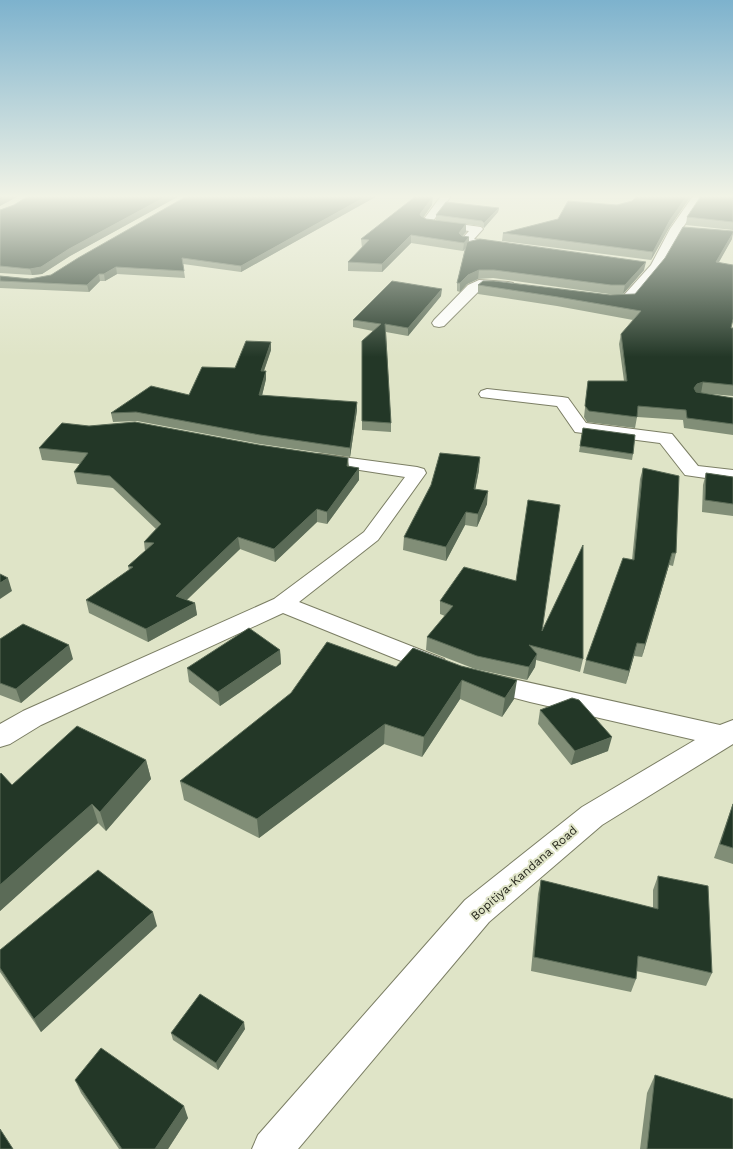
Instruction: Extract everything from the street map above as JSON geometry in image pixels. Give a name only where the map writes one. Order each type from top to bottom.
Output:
[{"type":"street","points":[[594,297],[628,299],[656,266],[665,250]]},
{"type":"street","points":[[640,264],[656,266]]},
{"type":"street","points":[[439,323],[472,288],[479,284],[493,284],[522,288]]},
{"type":"street","points":[[486,394],[562,402],[581,428],[666,438],[692,471],[733,476]]},
{"type":"street","points":[[0,737],[32,718],[282,604],[371,536],[417,473],[299,456]]},
{"type":"street","points":[[282,604],[458,674],[530,693],[729,733]]},
{"type":"street","name":"Bopitiya-Kandana Road","points":[[272,1149],[476,911],[592,816],[729,733]]},
{"type":"building","points":[[0,250],[68,250],[41,267],[30,269],[0,266]]},
{"type":"building","points":[[93,250],[270,250],[241,266],[182,258],[184,271],[116,267],[104,274],[99,274],[87,285],[0,281],[0,276],[30,279],[51,275]]},
{"type":"building","points":[[360,250],[396,250],[382,264],[348,262]]},
{"type":"building","points":[[465,250],[557,250],[646,262],[625,285],[611,285],[494,270],[479,270],[468,275],[460,283],[457,283]]},
{"type":"building","points":[[634,250],[654,250],[653,252]]},
{"type":"building","points":[[670,250],[723,250],[716,262],[733,265],[733,319],[731,328],[733,328],[733,385],[703,382],[697,384],[694,388],[696,392],[733,398],[733,424],[687,418],[686,410],[638,406],[637,417],[589,411],[585,406],[588,381],[627,381],[621,334],[641,311],[478,285],[483,281],[494,281],[610,295],[635,294],[665,258]]},
{"type":"building","points":[[392,281],[442,289],[408,328],[385,324],[391,423],[362,421],[362,341],[381,324],[353,320]]},
{"type":"building","points":[[246,341],[271,342],[261,371],[266,371],[259,395],[357,402],[350,448],[260,435],[136,412],[111,413],[151,386],[189,395],[202,367],[235,368]]},
{"type":"building","points":[[135,422],[259,445],[348,458],[347,466],[359,468],[327,512],[317,509],[274,549],[238,537],[176,596],[195,603],[146,629],[86,600],[133,567],[128,566],[154,543],[144,542],[161,524],[110,476],[74,472],[88,453],[39,448],[62,423],[89,426]]},
{"type":"building","points":[[583,428],[635,435],[633,454],[580,446]]},
{"type":"building","points":[[440,453],[480,457],[474,489],[488,491],[478,514],[466,512],[446,547],[404,537],[431,485]]},
{"type":"building","points":[[643,468],[679,476],[676,553],[672,553],[645,644],[637,643],[629,671],[586,660],[623,558],[634,560]]},
{"type":"building","points":[[706,473],[733,477],[733,504],[705,500]]},
{"type":"building","points":[[528,500],[560,505],[542,631],[583,545],[583,659],[529,645],[537,654],[529,667],[477,656],[427,637],[453,606],[440,601],[464,567],[516,581]]},
{"type":"building","points":[[0,574],[8,578],[0,583]]},
{"type":"building","points":[[23,624],[69,645],[16,689],[0,683],[0,639]]},
{"type":"building","points":[[249,628],[280,650],[218,692],[187,668]]},
{"type":"building","points":[[327,642],[396,667],[413,648],[461,666],[517,680],[505,698],[462,680],[424,737],[385,724],[257,819],[180,781],[291,693]]},
{"type":"building","points":[[572,698],[579,700],[612,737],[575,751],[540,710]]},
{"type":"building","points":[[77,726],[146,760],[100,812],[92,804],[0,885],[0,774],[1,773],[12,785]]},
{"type":"building","points":[[733,804],[733,848],[720,844]]},
{"type":"building","points":[[98,870],[153,912],[34,1019],[0,968],[0,950]]},
{"type":"building","points":[[658,876],[708,886],[712,973],[638,956],[636,979],[534,957],[541,880],[658,909]]},
{"type":"building","points":[[200,994],[244,1022],[216,1063],[171,1033]]},
{"type":"building","points":[[101,1048],[184,1106],[155,1149],[122,1149],[75,1080]]},
{"type":"building","points":[[655,1075],[733,1099],[733,1149],[647,1149]]},
{"type":"building","points":[[0,1129],[13,1149],[0,1149]]}]
